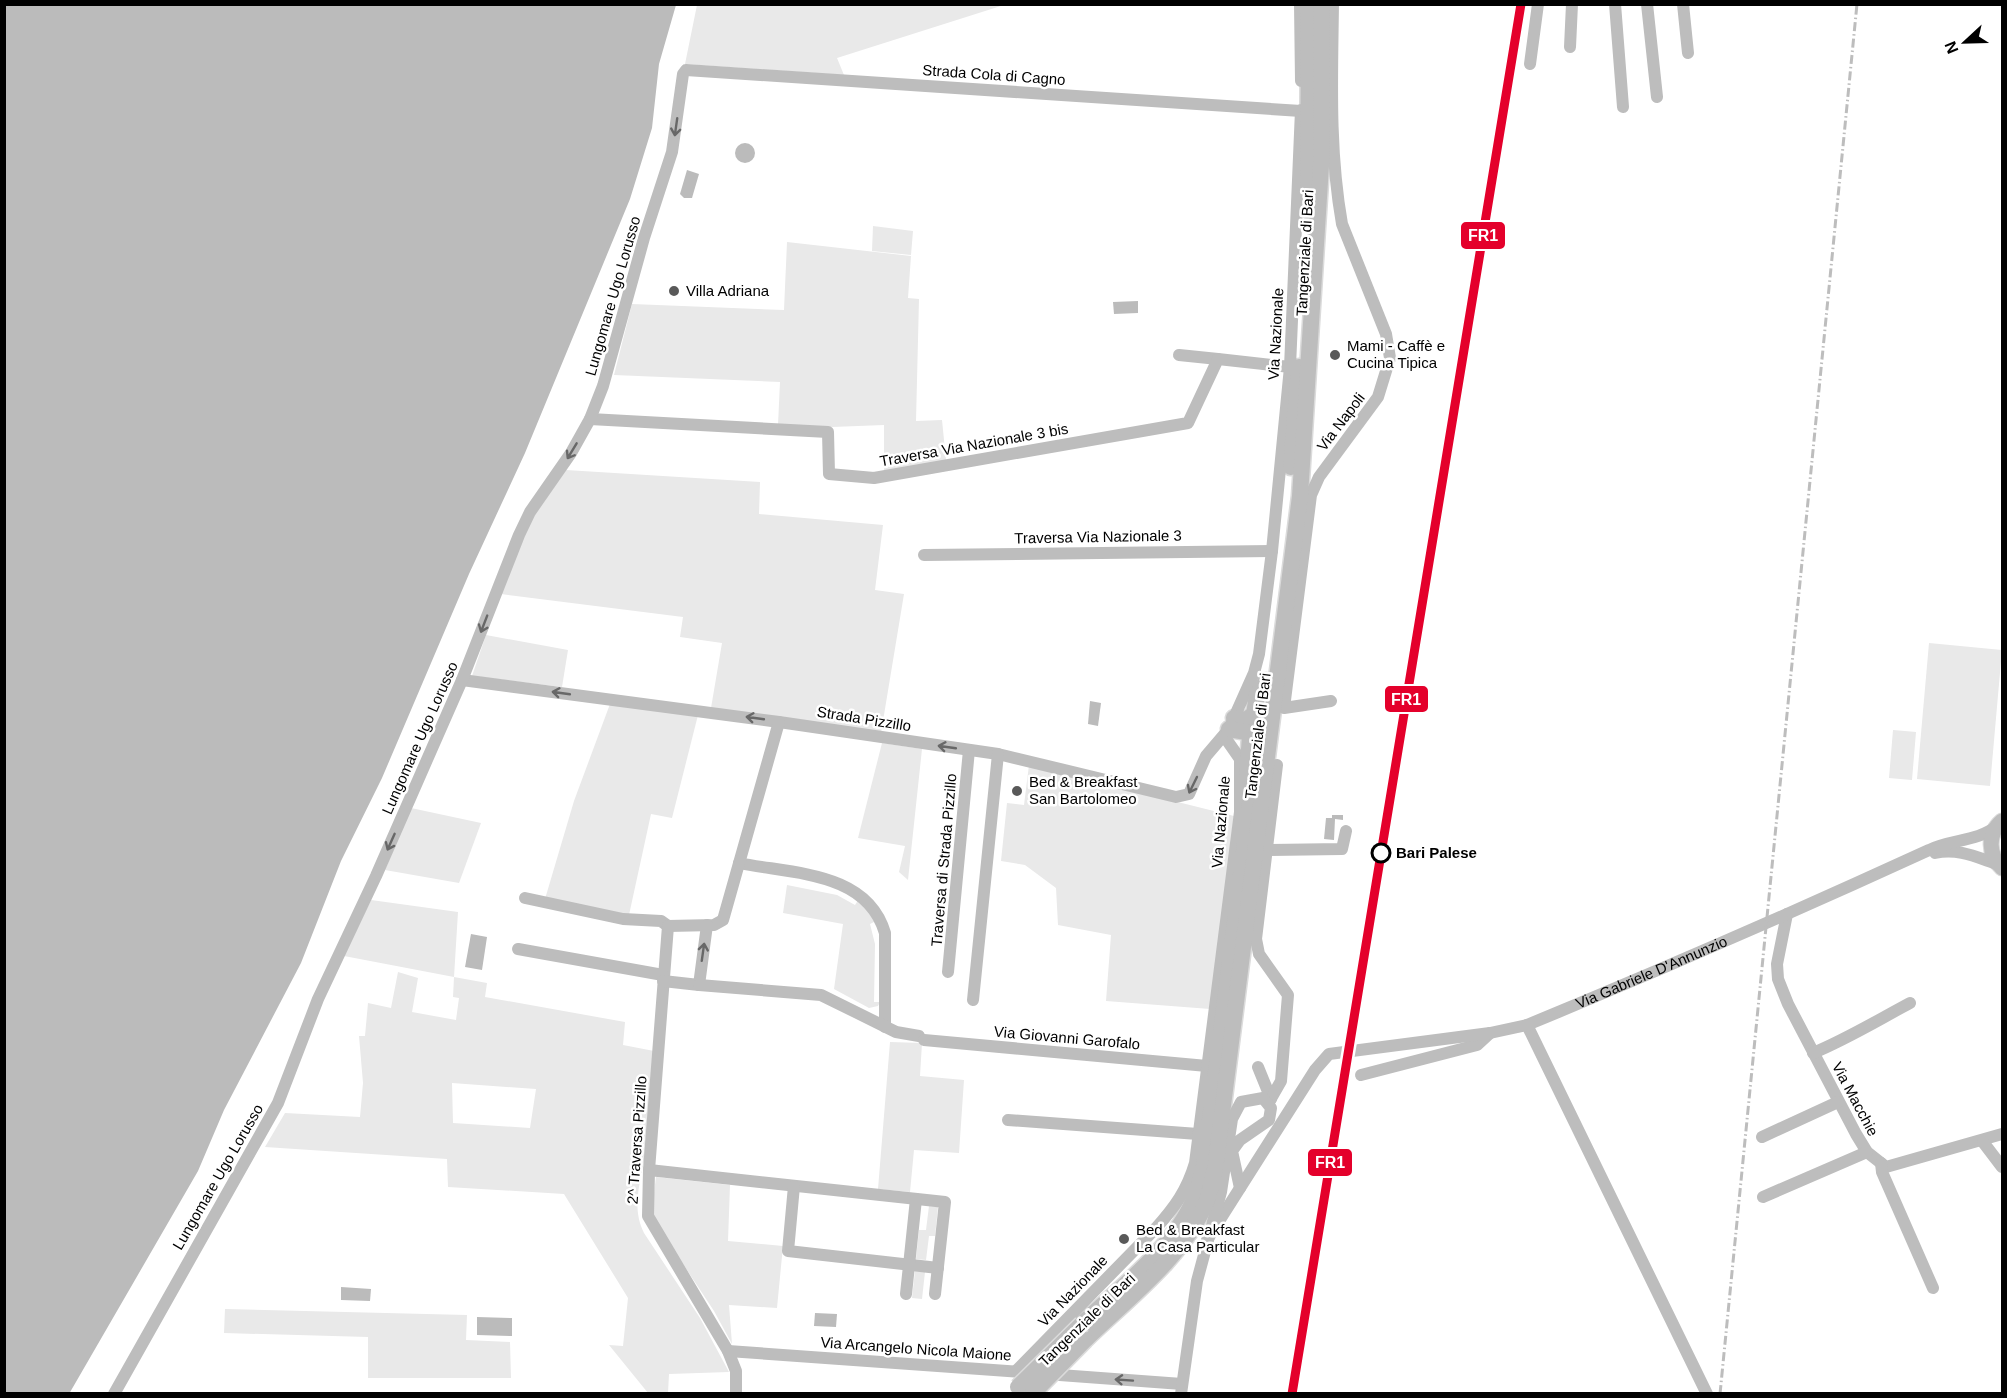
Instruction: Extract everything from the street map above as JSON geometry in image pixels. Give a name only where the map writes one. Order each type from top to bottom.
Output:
[{"type":"highway","name":"Tangenziale di Bari","points":[[1083,1332],[1178,1226],[1194,1198],[1204,1166],[1290,485],[1299,368],[1310,152],[1309,4]]},
{"type":"highway","name":"Tangenziale di Bari","points":[[1020,1386],[1161,1267],[1187,1234],[1205,1204],[1215,1169],[1302,475],[1321,166],[1322,4]]},
{"type":"highway","points":[[1229,728],[1254,714],[1257,695],[1266,681]]},
{"type":"highway","points":[[1229,728],[1246,732],[1250,736],[1246,786],[1248,819]]},
{"type":"main road","points":[[2000,823],[1990,844],[2000,866]]},
{"type":"street","name":"Via Nazionale","points":[[1020,1386],[1176,1205],[1188,1186],[1198,1134],[1240,812],[1240,759],[1229,728],[1254,673],[1272,551],[1290,367],[1301,111],[1300,4]]},
{"type":"street","name":"Via Napoli","points":[[1331,701],[1284,708],[1311,495],[1319,477],[1378,397],[1390,358],[1386,334],[1342,224],[1332,141],[1333,4]]},
{"type":"street","points":[[1530,64],[1538,4]]},
{"type":"street","points":[[1570,47],[1572,4]]},
{"type":"street","points":[[1615,4],[1623,107]]},
{"type":"street","points":[[1647,4],[1657,97]]},
{"type":"street","points":[[1683,4],[1688,53]]},
{"type":"street","name":"Strada Cola di Cagno","points":[[686,69],[1301,111]]},
{"type":"street","name":"Lungomare Ugo Lorusso","points":[[114,1394],[278,1103],[318,999],[462,680],[519,535],[530,512],[571,453],[590,419],[603,386],[644,238],[672,152],[683,74],[686,69]]},
{"type":"street","points":[[1179,355],[1290,367]]},
{"type":"street","name":"Traversa Via Nazionale 3 bis","points":[[590,419],[828,432],[829,474],[874,478],[1188,423],[1218,359]]},
{"type":"street","name":"Traversa Via Nazionale 3","points":[[924,555],[1272,551]]},
{"type":"street","name":"Strada Pizzillo","points":[[462,680],[998,754],[1176,797],[1183,797],[1193,788],[1206,756],[1229,728]]},
{"type":"street","points":[[525,898],[623,919],[661,921],[668,926],[714,925],[723,920],[779,722]]},
{"type":"street","name":"Traversa di Strada Pizzillo","points":[[948,972],[969,750]]},
{"type":"street","points":[[973,1000],[998,754]]},
{"type":"street","points":[[1270,1101],[1281,1081],[1289,1008],[1288,995],[1259,954],[1256,939],[1277,765]]},
{"type":"street","points":[[1917,856],[1946,843],[1987,834],[2000,823]]},
{"type":"street","points":[[1266,850],[1342,849],[1346,831]]},
{"type":"street","points":[[1917,856],[1947,850],[1966,853],[2000,866]]},
{"type":"street","name":"Via Gabriele D'Annunzio","points":[[1263,1155],[1315,1070],[1324,1059],[1337,1051],[1490,1033],[1527,1025],[1655,972],[1917,856]]},
{"type":"street","points":[[739,863],[831,881],[855,890],[866,898],[881,920],[885,933],[885,1027]]},
{"type":"street","name":"Via Macchie","points":[[1787,914],[1777,964],[1778,979],[1839,1102],[1867,1152],[1881,1163]]},
{"type":"street","points":[[518,949],[699,985],[707,925]]},
{"type":"street","name":"2^ Traversa Pizzillo","points":[[668,926],[649,1170],[648,1216],[653,1229],[728,1351]]},
{"type":"street","name":"Via Giovanni Garofalo","points":[[699,985],[821,994],[885,1027],[921,1038],[1207,1066]]},
{"type":"street","points":[[1813,1053],[1847,1039],[1865,1025],[1910,1003]]},
{"type":"street","points":[[1527,1025],[1707,1394]]},
{"type":"street","points":[[1361,1074],[1477,1045],[1490,1033]]},
{"type":"street","points":[[1239,1182],[1232,1151],[1234,1146],[1269,1120],[1271,1114],[1270,1101],[1258,1067]]},
{"type":"street","points":[[1182,1389],[1197,1281],[1221,1192],[1235,1108],[1241,1102],[1256,1097],[1270,1101]]},
{"type":"street","points":[[1762,1137],[1839,1102]]},
{"type":"street","points":[[1008,1120],[1198,1134]]},
{"type":"street","points":[[1881,1163],[1886,1167],[1983,1142],[2002,1134]]},
{"type":"street","points":[[1983,1142],[2002,1167]]},
{"type":"street","points":[[1763,1197],[1867,1152]]},
{"type":"street","points":[[1221,1192],[1239,1182],[1263,1155]]},
{"type":"street","points":[[1207,1240],[1232,1201],[1239,1182],[1249,1166],[1263,1155]]},
{"type":"street","points":[[1235,1161],[1249,1166]]},
{"type":"street","points":[[1881,1163],[1882,1172],[1933,1288]]},
{"type":"street","points":[[649,1170],[945,1202],[935,1294]]},
{"type":"street","points":[[794,1186],[788,1251],[938,1268]]},
{"type":"street","points":[[1221,1192],[1224,1198],[1232,1201]]},
{"type":"street","points":[[906,1294],[916,1199]]},
{"type":"street","points":[[728,1351],[736,1371],[736,1394]]},
{"type":"street","name":"Via Arcangelo Nicola Maione","points":[[728,1351],[1020,1386],[1182,1389]]},
{"type":"shaded area","points":[[5,4],[676,5],[659,64],[652,128],[630,199],[525,453],[469,574],[382,778],[341,861],[301,963],[224,1110],[198,1171],[69,1394],[4,1393]]},
{"type":"shaded area","points":[[697,5],[1004,5],[837,58],[844,75],[685,64]]},
{"type":"shaded area","points":[[745,143],[752,146],[755,153],[752,160],[745,163],[738,160],[735,153],[738,146]]},
{"type":"shaded area","points":[[687,170],[699,174],[692,198],[684,198],[680,194]]},
{"type":"shaded area","points":[[873,226],[913,231],[911,255],[872,251]]},
{"type":"shaded area","points":[[787,242],[911,256],[908,298],[919,299],[916,421],[942,420],[946,460],[884,471],[884,425],[832,427],[778,425],[780,382],[614,375],[632,304],[784,310]]},
{"type":"shaded area","points":[[1138,301],[1138,313],[1114,314],[1113,302]]},
{"type":"shaded area","points":[[566,470],[760,482],[759,514],[883,525],[875,590],[904,594],[881,733],[711,708],[722,643],[680,637],[683,617],[501,594],[527,526]]},
{"type":"shaded area","points":[[486,635],[568,650],[562,687],[472,676]]},
{"type":"shaded area","points":[[1929,643],[2002,650],[1990,786],[1917,779]]},
{"type":"shaded area","points":[[1090,701],[1101,703],[1098,726],[1088,724]]},
{"type":"shaded area","points":[[610,704],[698,715],[672,818],[651,814],[629,915],[545,899],[574,801]]},
{"type":"shaded area","points":[[1893,730],[1916,732],[1912,780],[1889,778]]},
{"type":"shaded area","points":[[882,743],[922,749],[908,880],[899,872],[905,846],[858,838]]},
{"type":"shaded area","points":[[1029,765],[1234,816],[1210,1009],[1106,1001],[1111,935],[1058,925],[1056,888],[1025,865],[1001,861],[1007,803],[1024,805]]},
{"type":"shaded area","points":[[411,808],[481,823],[459,883],[385,870]]},
{"type":"shaded area","points":[[1332,815],[1343,815],[1343,820],[1335,819],[1334,840],[1324,839],[1326,818],[1332,818]]},
{"type":"shaded area","points":[[787,885],[837,895],[855,905],[859,899],[876,921],[870,924],[875,944],[874,1002],[880,1002],[878,1006],[869,1008],[834,989],[843,924],[783,913]]},
{"type":"shaded area","points":[[371,900],[458,912],[454,977],[344,956]]},
{"type":"shaded area","points":[[471,934],[487,937],[482,970],[465,967]]},
{"type":"shaded area","points":[[398,972],[418,978],[412,1012],[456,1020],[459,998],[453,997],[454,977],[487,983],[485,997],[625,1022],[623,1045],[654,1051],[648,1131],[638,1200],[640,1222],[644,1233],[700,1318],[729,1372],[669,1374],[668,1393],[648,1393],[609,1345],[623,1346],[628,1298],[564,1194],[448,1187],[447,1159],[265,1147],[285,1113],[360,1117],[363,1083],[359,1036],[365,1036],[368,1003],[391,1008]],"holes":[[[452,1083],[536,1089],[530,1128],[453,1123]]]},
{"type":"shaded area","points":[[890,1042],[922,1043],[920,1076],[964,1080],[959,1153],[914,1150],[910,1192],[878,1189]]},
{"type":"shaded area","points":[[656,1177],[730,1185],[728,1241],[783,1246],[777,1308],[729,1305],[732,1344],[714,1311],[654,1220],[652,1209]]},
{"type":"shaded area","points":[[929,1206],[938,1207],[935,1236],[929,1236],[926,1260],[916,1259],[919,1230],[926,1230]]},
{"type":"shaded area","points":[[915,1271],[925,1272],[922,1299],[912,1298]]},
{"type":"shaded area","points":[[341,1287],[371,1289],[370,1301],[341,1300]]},
{"type":"shaded area","points":[[225,1309],[467,1315],[466,1340],[510,1342],[511,1378],[368,1378],[368,1337],[224,1333]]},
{"type":"shaded area","points":[[815,1313],[837,1314],[836,1327],[814,1326]]},
{"type":"shaded area","points":[[477,1317],[512,1318],[512,1336],[477,1335]]},
{"type":"railway","points":[[1720,1394],[1857,4]]},
{"type":"transit line","name":"FR1","points":[[1292,1394],[1521,4]]},
{"type":"place","name":"Villa Adriana","points":[[674,291]]},
{"type":"place","name":"Mami - Caffè e Cucina Tipica","points":[[1335,355]]},
{"type":"place","name":"Bed & Breakfast San Bartolomeo","points":[[1017,791]]},
{"type":"place","name":"Bari Palese","points":[[1381,853]]},
{"type":"place","name":"Bed & Breakfast La Casa Particular","points":[[1124,1239]]}]
